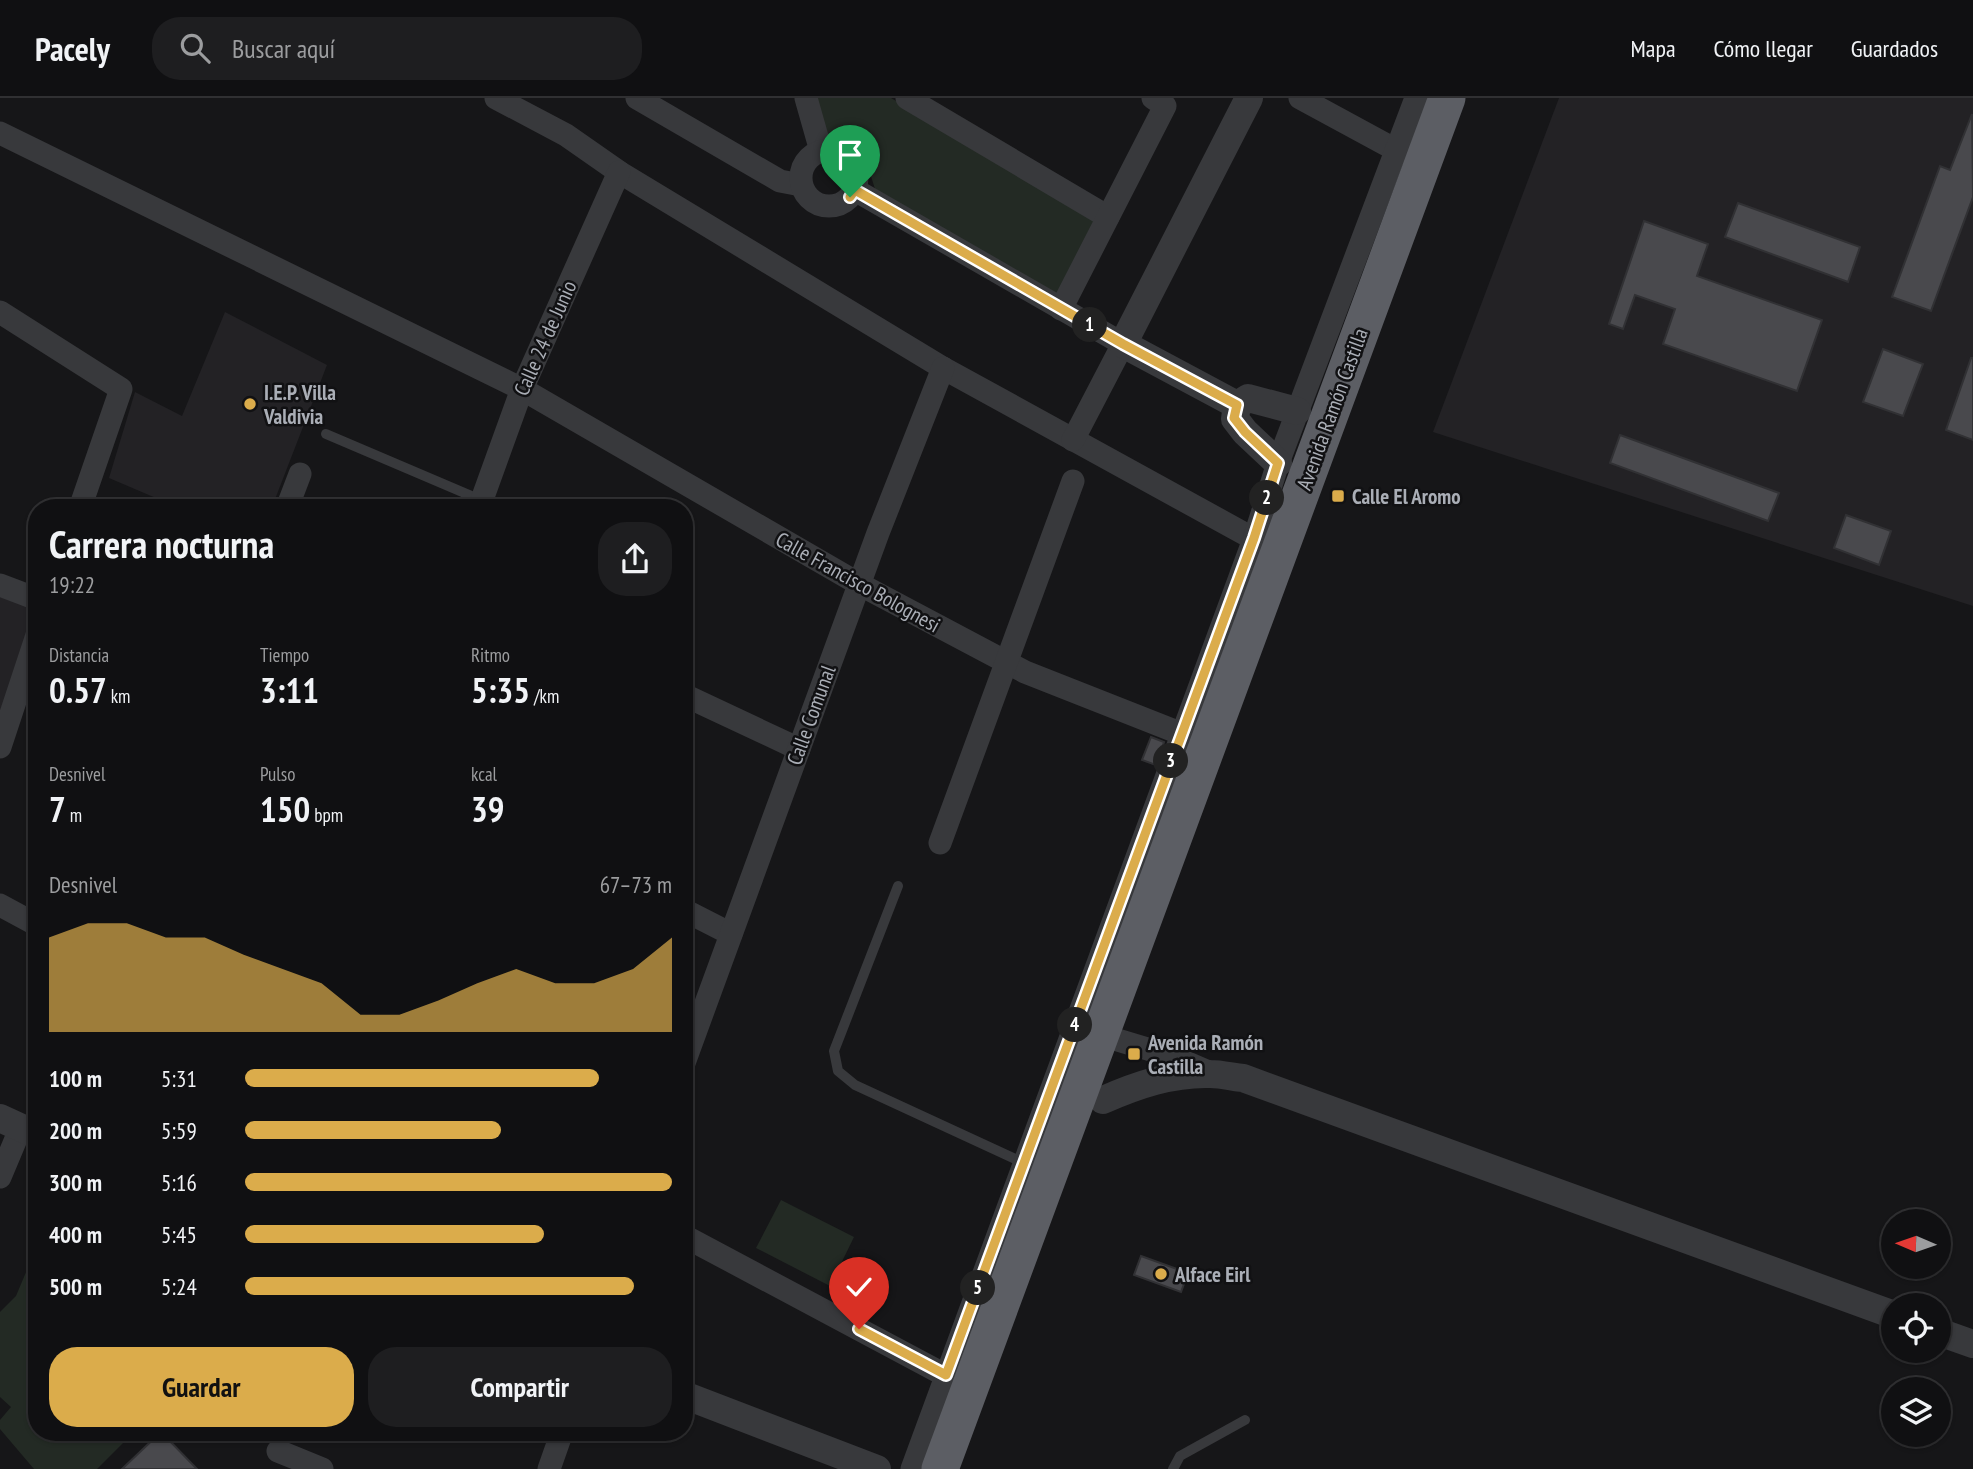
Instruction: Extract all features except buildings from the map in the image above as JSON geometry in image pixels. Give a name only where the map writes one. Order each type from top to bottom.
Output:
[{"type":"highway","name":"Avenida Ramón Castilla","points":[[967,1469],[1103,1100],[1113,1038],[1123,934],[1410,155],[1447,98]]},
{"type":"highway","name":"Avenida Ramón Castilla","points":[[940,1469],[958,1382],[1037,1168],[1113,1038],[1470,98]]},
{"type":"street","points":[[496,98],[566,135],[619,172],[943,368],[1267,544],[1278,463],[1312,415],[1248,398],[1237,405],[1234,418],[1278,463]]},
{"type":"street","points":[[637,98],[780,181],[801,185]]},
{"type":"street","points":[[806,98],[821,150]]},
{"type":"street","points":[[907,98],[1108,217]]},
{"type":"street","points":[[1060,309],[1165,106],[1153,98]]},
{"type":"street","points":[[1073,440],[1249,98]]},
{"type":"street","points":[[1300,98],[1410,155],[1416,98]]},
{"type":"street","name":"Calle Francisco Bolognesi","points":[[0,133],[522,389],[859,584],[1007,662],[1195,739]]},
{"type":"street","points":[[821,150],[839,151],[853,163],[857,172],[855,190],[843,203],[835,206],[811,200],[801,185],[802,168],[813,154],[821,150]]},
{"type":"street","name":"Calle 24 de Junio","points":[[482,499],[522,389],[619,172]]},
{"type":"street","points":[[855,190],[1060,309],[1237,405]]},
{"type":"street","points":[[0,312],[121,389],[83,499]]},
{"type":"street","name":"Calle Comunal","points":[[693,1038],[859,584],[943,368]]},
{"type":"street","points":[[290,499],[300,474]]},
{"type":"street","points":[[940,843],[1073,481]]},
{"type":"street","points":[[0,585],[28,596]]},
{"type":"street","points":[[0,747],[28,662]]},
{"type":"street","points":[[693,699],[799,749]]},
{"type":"street","points":[[0,905],[28,920]]},
{"type":"street","points":[[693,915],[731,934]]},
{"type":"street","points":[[1037,1168],[1123,934]]},
{"type":"street","points":[[1113,1038],[1174,1057],[1212,1074]]},
{"type":"street","points":[[1103,1100],[1139,1085],[1167,1078],[1212,1074],[1243,1078],[1881,1310]]},
{"type":"street","points":[[0,1177],[19,1127]]},
{"type":"street","points":[[693,1241],[958,1382],[912,1469]]},
{"type":"street","points":[[1951,1336],[1973,1344]]},
{"type":"street","points":[[693,1398],[877,1469]]},
{"type":"street","points":[[549,1469],[559,1441]]},
{"type":"street","points":[[278,1451],[322,1469]]},
{"type":"lane","points":[[326,434],[469,499]]},
{"type":"lane","points":[[898,886],[834,1051],[838,1071],[855,1085],[1037,1168]]},
{"type":"lane","points":[[1173,1469],[1180,1456],[1245,1420]]},
{"type":"shaded area","points":[[816,98],[891,98],[1093,216],[1095,228],[1058,294],[875,189],[865,164],[848,150],[830,142]]},
{"type":"shaded area","points":[[1559,98],[1973,98],[1973,606],[1433,432]]},
{"type":"shaded area","name":"I.E.P. Villa Valdivia","points":[[225,312],[327,365],[275,499],[158,499],[109,478],[135,392],[182,416]]},
{"type":"shaded area","points":[[0,595],[28,606],[28,632],[0,712]]},
{"type":"shaded area","points":[[781,1200],[854,1237],[830,1286],[756,1248]]},
{"type":"shaded area","points":[[28,1267],[28,1441],[125,1441],[97,1469],[34,1469],[0,1429],[0,1420],[11,1407],[0,1397],[0,1312],[16,1296]]},
{"type":"place","name":"I.E.P. Villa Valdivia","points":[[250,404]]},
{"type":"place","name":"Calle El Aromo","points":[[1338,496]]},
{"type":"place","name":"Avenida Ramón Castilla","points":[[1134,1054]]},
{"type":"place","name":"Alface Eirl","points":[[1161,1274]]},
{"type":"route","points":[[850,197],[855,190],[1123,344],[1237,405],[1234,418],[1278,463],[1254,538],[946,1375],[859,1329]]}]
